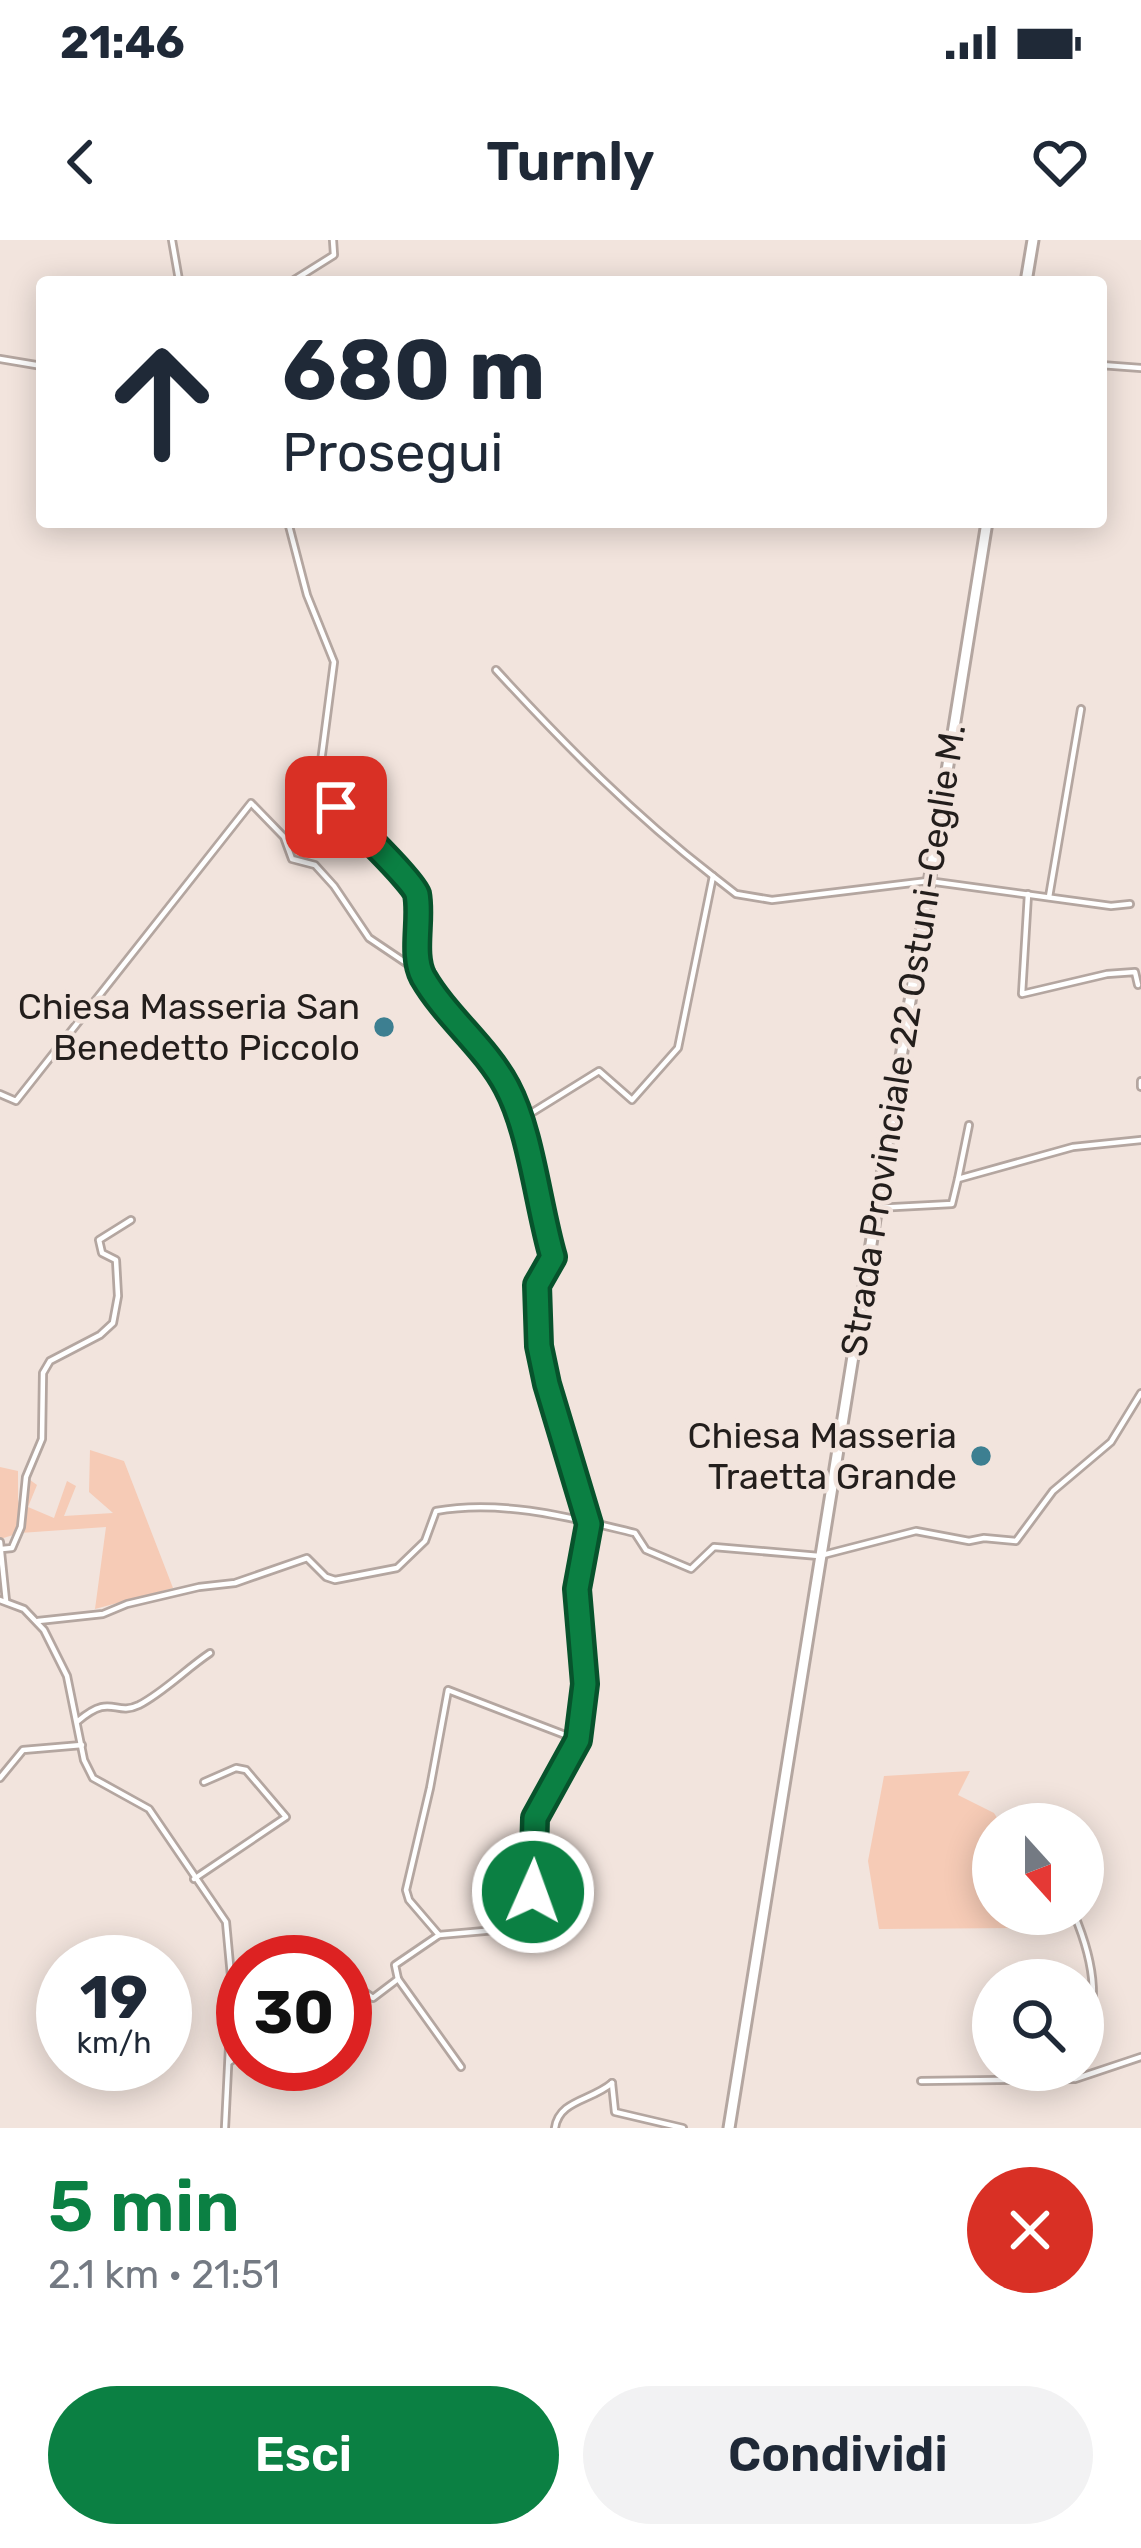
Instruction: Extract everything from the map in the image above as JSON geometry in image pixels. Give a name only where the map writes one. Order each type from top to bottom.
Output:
[{"type":"main road","points":[[1027,276],[1033,240]]},
{"type":"main road","name":"Strada Provinciale 22 Ostuni-Ceglie M.","points":[[729,2128],[987,528]]},
{"type":"street","points":[[172,240],[178,276]]},
{"type":"street","points":[[301,276],[334,255],[333,240]]},
{"type":"street","points":[[0,359],[36,365]]},
{"type":"street","points":[[1107,365],[1141,368]]},
{"type":"street","points":[[290,528],[307,595],[334,662],[318,785],[383,858],[410,880],[417,894],[420,973]]},
{"type":"street","points":[[496,670],[601,780],[736,894],[772,900],[928,881],[1111,906],[1130,904]]},
{"type":"street","points":[[1049,896],[1081,709]]},
{"type":"street","points":[[0,1094],[16,1101],[251,803],[284,836],[292,859],[312,863],[334,886],[369,938],[420,973],[507,1086],[520,1120],[553,1257],[536,1290],[543,1368],[589,1524],[577,1589],[585,1684],[578,1740],[535,1818],[529,1927],[439,1935],[395,1965],[398,1979],[460,2067]]},
{"type":"street","points":[[520,1120],[599,1071],[632,1100],[678,1048],[713,876]]},
{"type":"street","points":[[1028,894],[1022,994],[1107,974],[1135,972],[1138,985]]},
{"type":"street","points":[[876,1208],[952,1204],[969,1125]]},
{"type":"street","points":[[958,1179],[1072,1147],[1141,1140]]},
{"type":"street","points":[[131,1220],[100,1240],[102,1253],[116,1260],[118,1296],[113,1323],[100,1335],[50,1360],[43,1373],[42,1439],[26,1477],[20,1533],[11,1548],[1,1545],[3,1600],[38,1621],[67,1676],[93,1778],[148,1809],[229,1935]]},
{"type":"street","points":[[38,1621],[103,1615],[137,1602],[235,1583],[307,1558],[335,1580],[391,1570],[425,1541],[432,1515],[441,1509],[476,1506],[538,1512],[635,1533],[646,1550],[691,1569],[714,1547],[819,1556],[916,1531],[969,1541],[1016,1540],[1053,1492],[1112,1442],[1141,1394]]},
{"type":"street","points":[[78,1721],[105,1704],[132,1708],[155,1697],[210,1653]]},
{"type":"street","points":[[439,1935],[406,1890],[448,1690],[573,1738]]},
{"type":"street","points":[[0,1778],[23,1750],[82,1745]]},
{"type":"street","points":[[194,1879],[286,1817],[246,1770],[236,1768],[204,1782]]},
{"type":"street","points":[[372,1998],[398,1979]]},
{"type":"street","points":[[1104,2067],[1141,2057]]},
{"type":"street","points":[[921,2081],[972,2079]]},
{"type":"street","points":[[555,2128],[555,2119],[566,2105],[587,2100],[612,2083],[615,2112],[683,2128]]},
{"type":"street","points":[[225,2128],[227,2091]]},
{"type":"shaded area","points":[[90,1450],[124,1461],[173,1588],[95,1609],[106,1527],[20,1533],[0,1539],[0,1467],[18,1471],[18,1503],[26,1477],[37,1485],[28,1507],[54,1518],[67,1481],[76,1486],[64,1516],[113,1513],[89,1492]]},
{"type":"shaded area","points":[[970,1771],[958,1795],[974,1803],[972,1928],[879,1929],[868,1861],[884,1776]]},
{"type":"place","name":"Chiesa Masseria San Benedetto Piccolo","points":[[384,1027]]},
{"type":"place","name":"Chiesa Masseria Traetta Grande","points":[[981,1456]]},
{"type":"route","points":[[336,807],[410,880],[417,894],[420,973],[507,1086],[520,1120],[553,1257],[554,1263],[536,1290],[539,1346],[589,1524],[577,1589],[585,1684],[578,1740],[535,1818],[533,1892]]}]
